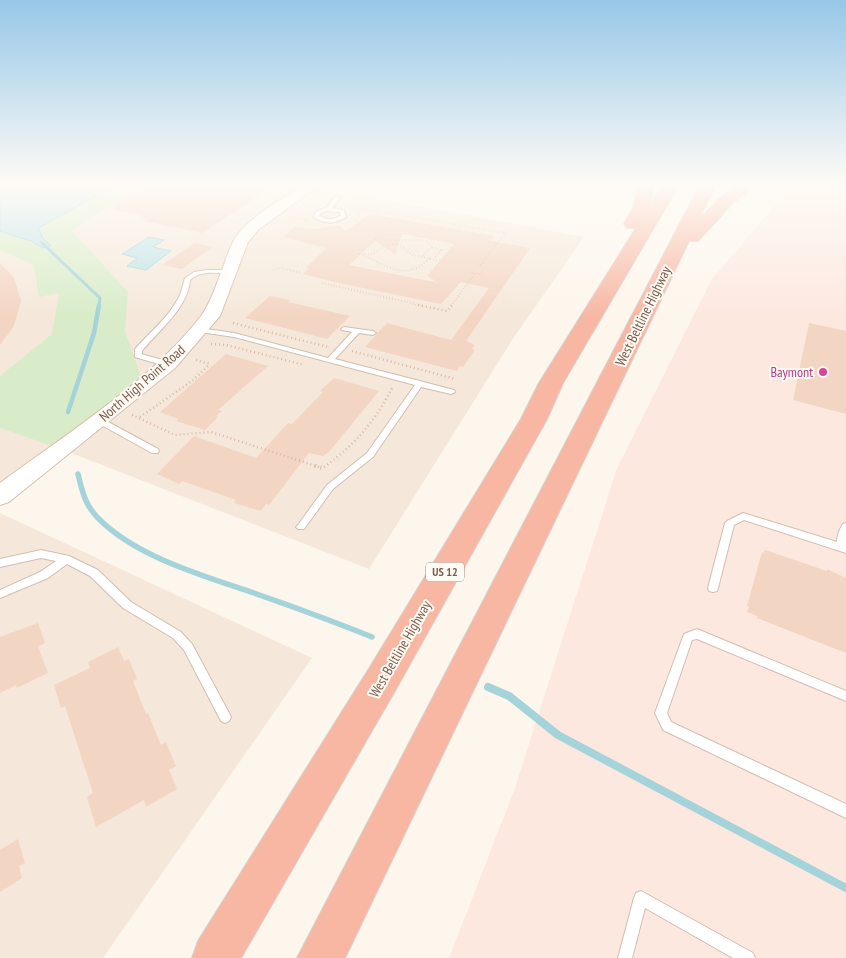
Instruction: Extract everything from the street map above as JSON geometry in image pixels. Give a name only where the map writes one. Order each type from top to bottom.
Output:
[{"type":"highway","points":[[555,376],[569,341],[630,228]]},
{"type":"highway","name":"West Beltline Highway","points":[[215,958],[383,678],[534,419],[555,376],[645,228]]},
{"type":"highway","name":"West Beltline Highway","points":[[320,958],[687,228]]},
{"type":"highway","points":[[641,319],[689,241],[701,228]]},
{"type":"street","name":"North High Point Road","points":[[0,496],[205,337],[211,316],[241,241],[251,228]]},
{"type":"lane","points":[[168,364],[140,357],[138,351],[178,303],[186,289],[186,278],[193,273],[200,272],[230,272]]},
{"type":"lane","points":[[344,329],[373,334]]},
{"type":"lane","points":[[331,359],[357,331]]},
{"type":"lane","points":[[205,337],[234,335],[451,392]]},
{"type":"lane","points":[[301,527],[330,487],[370,455],[420,383]]},
{"type":"lane","points":[[99,420],[155,451]]},
{"type":"lane","points":[[712,588],[730,523],[743,516],[843,548],[842,536],[846,526]]},
{"type":"lane","points":[[0,563],[41,554],[66,559],[94,573],[127,605],[177,635],[188,647],[225,717]]},
{"type":"lane","points":[[0,594],[44,575],[66,559]]},
{"type":"lane","points":[[846,696],[697,634],[688,637],[661,713],[667,726],[846,810]]},
{"type":"lane","points":[[626,958],[640,898],[748,958]]},
{"type":"path","points":[[473,228],[505,234],[481,265],[476,264]]},
{"type":"path","points":[[483,233],[486,230]]},
{"type":"path","points":[[375,239],[394,242],[423,240],[430,243],[432,247],[441,250],[434,260]]},
{"type":"path","points":[[403,241],[397,244],[385,245],[373,254],[360,254],[377,261],[383,267],[398,271],[419,268],[430,259]]},
{"type":"path","points":[[397,244],[413,255],[439,261]]},
{"type":"path","points":[[422,258],[432,247]]},
{"type":"path","points":[[273,270],[282,268],[302,273]]},
{"type":"path","points":[[470,272],[484,275]]},
{"type":"path","points":[[322,284],[447,311],[475,273]]},
{"type":"path","points":[[425,306],[427,302]]},
{"type":"path","points":[[205,337],[226,345],[294,364],[308,363]]},
{"type":"path","points":[[140,417],[192,381],[211,364],[196,360]]},
{"type":"path","points":[[132,416],[140,417],[175,435],[211,432],[322,468],[350,448],[382,407],[395,382]]},
{"type":"shaded area","points":[[0,228],[534,228],[584,237],[512,340],[369,569],[61,449],[0,496]]},
{"type":"shaded area","points":[[756,228],[846,228],[846,958],[449,958],[515,788],[616,471],[712,279]]},
{"type":"shaded area","points":[[0,513],[312,658],[103,958],[0,958]]},
{"type":"green space","points":[[37,228],[76,228],[72,231],[128,292],[125,331],[144,385],[61,449],[0,428],[0,376],[52,334],[59,293],[39,297],[34,265],[0,250],[0,231],[31,241],[43,248],[50,246]]},
{"type":"water","points":[[0,228],[39,228],[43,238],[51,246],[43,248],[31,241],[0,231]]},
{"type":"water","points":[[149,237],[164,240],[153,247],[171,251],[146,270],[127,266],[137,258],[122,254]]},
{"type":"building","points":[[177,228],[211,228],[203,233]]},
{"type":"building","points":[[294,228],[342,228],[345,231],[350,228],[447,228],[494,236],[491,241],[530,248],[466,341],[475,345],[472,349],[475,350],[463,367],[460,366],[457,371],[365,347],[387,323],[451,340],[489,288],[461,282],[441,304],[303,274],[309,268],[306,268],[326,248],[283,237]],"holes":[[[402,234],[454,244],[427,276],[439,283],[349,265],[375,241],[395,254]]]},
{"type":"building","points":[[194,243],[213,247],[182,269],[162,265]]},
{"type":"building","points":[[0,263],[14,278],[21,301],[14,326],[0,345]]},
{"type":"building","points":[[270,296],[350,316],[327,339],[245,318]]},
{"type":"building","name":"Baymont","points":[[809,323],[846,331],[846,414],[793,400]]},
{"type":"building","points":[[226,354],[268,366],[218,410],[222,411],[205,430],[176,421],[178,419],[160,412]]},
{"type":"building","points":[[334,378],[379,391],[329,452],[323,456],[309,453],[269,505],[266,504],[261,511],[234,503],[236,500],[182,481],[179,484],[157,474],[194,436],[256,458],[288,423],[292,424],[323,392],[320,391]]},
{"type":"building","points":[[765,550],[827,571],[827,569],[846,578],[846,653],[757,618],[757,616],[747,612],[762,552],[764,553]]},
{"type":"building","points":[[38,623],[45,643],[38,646],[48,673],[17,688],[16,685],[0,693],[0,637]]},
{"type":"building","points":[[118,647],[124,661],[129,659],[137,679],[133,681],[146,714],[148,713],[161,745],[166,742],[176,766],[169,770],[177,789],[146,807],[144,800],[96,827],[87,797],[93,793],[65,706],[61,708],[54,685],[90,668],[88,662]]},
{"type":"building","points":[[18,839],[25,863],[19,866],[22,878],[0,892],[0,850]]},
{"type":"waterway","points":[[42,243],[100,298],[99,306]]},
{"type":"waterway","points":[[68,412],[94,333],[99,305]]},
{"type":"waterway","points":[[78,474],[90,508],[98,518],[131,544],[172,564],[372,637]]},
{"type":"waterway","points":[[488,687],[509,696],[558,735],[846,888]]},
{"type":"place","name":"Baymont","points":[[823,372]]}]
